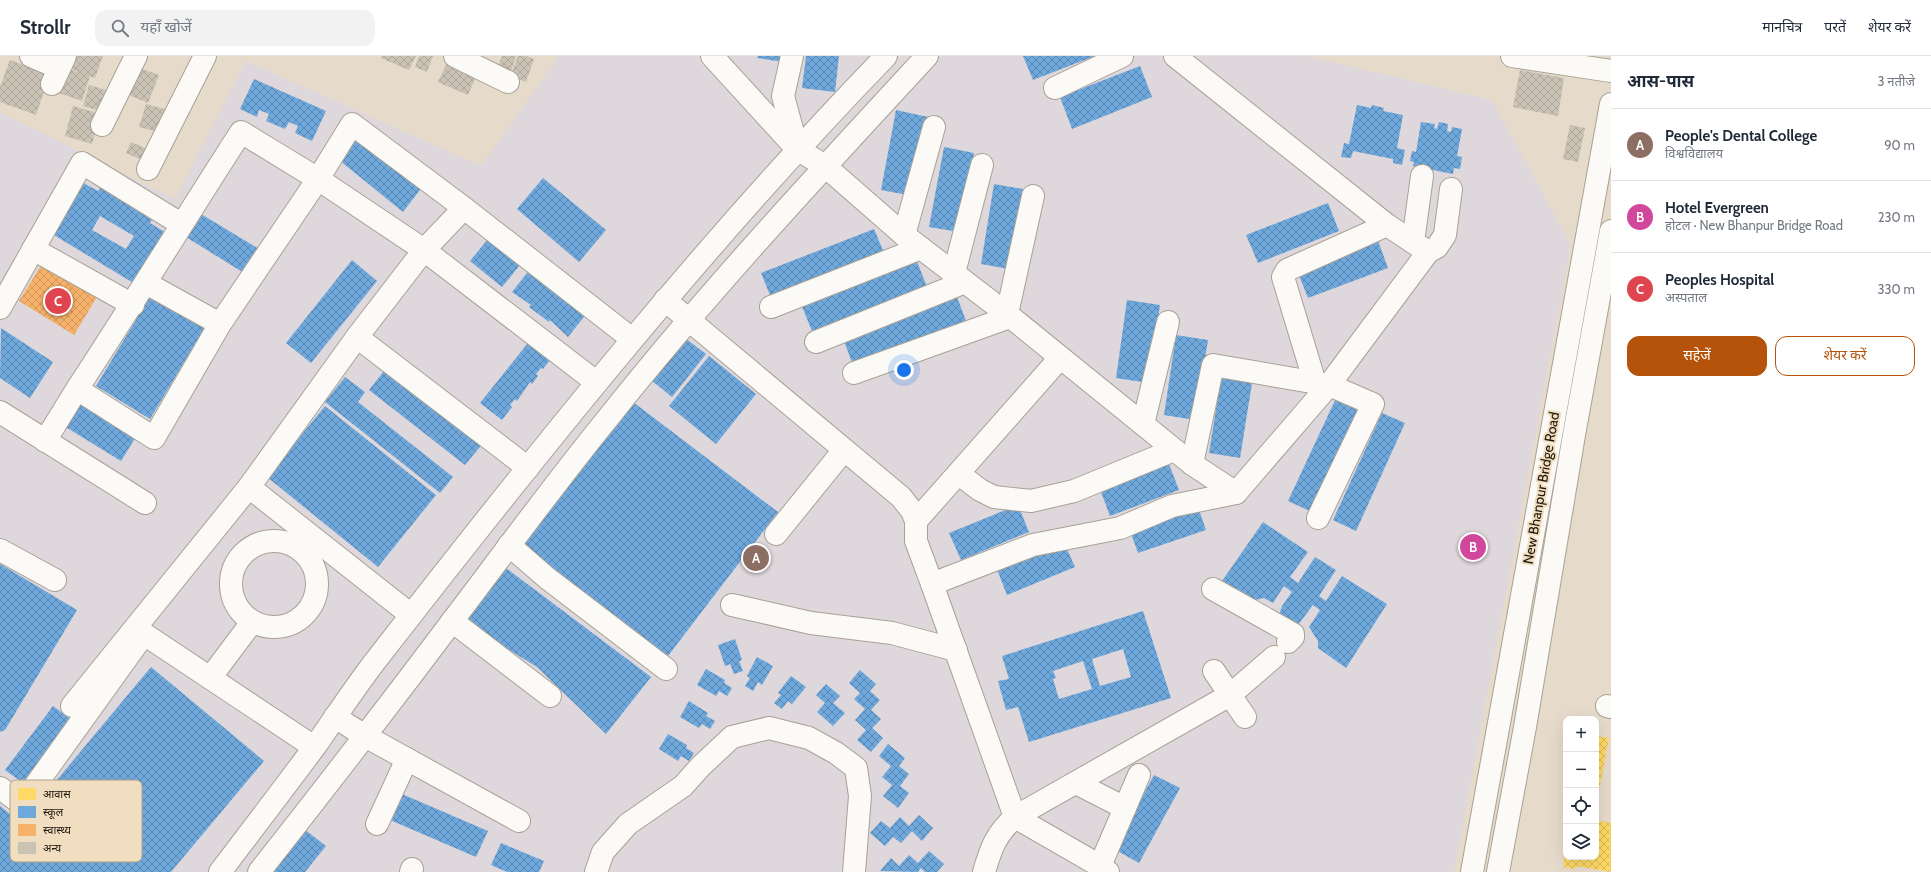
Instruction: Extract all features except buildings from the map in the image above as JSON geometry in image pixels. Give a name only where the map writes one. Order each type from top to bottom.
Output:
[{"type":"street","points":[[32,56],[59,69]]},
{"type":"street","points":[[102,125],[136,56]]},
{"type":"street","points":[[148,169],[205,56]]},
{"type":"street","points":[[455,56],[508,82]]},
{"type":"street","points":[[712,56],[735,66],[798,149],[825,166],[904,235],[1009,316],[1174,450],[1192,464],[1236,493]]},
{"type":"street","points":[[792,56],[783,96],[798,149]]},
{"type":"street","points":[[220,872],[314,747],[378,657],[596,382],[665,300],[798,149],[886,56]]},
{"type":"street","points":[[259,872],[608,418],[689,320],[825,166],[927,56]]},
{"type":"street","points":[[1055,88],[1122,56]]},
{"type":"street","points":[[1175,56],[1387,224],[1421,247],[1437,247],[1445,235],[1451,189]]},
{"type":"street","points":[[1512,56],[1611,71]]},
{"type":"street","name":"New Bhanpur Bridge Road","points":[[1472,872],[1611,104]]},
{"type":"street","points":[[77,389],[154,438],[220,324],[318,179],[352,124],[464,208],[632,339]]},
{"type":"street","points":[[904,235],[934,127]]},
{"type":"street","points":[[45,441],[77,389],[133,305],[181,224],[241,132],[318,179],[424,250],[596,382]]},
{"type":"street","points":[[0,308],[82,163],[181,224]]},
{"type":"street","points":[[960,277],[982,165]]},
{"type":"street","points":[[932,584],[1032,545],[1120,528],[1172,506],[1236,493],[1322,384],[1421,247],[1422,176]]},
{"type":"street","points":[[1009,316],[1033,196]]},
{"type":"street","points":[[72,706],[249,487],[357,337],[424,250],[464,208]]},
{"type":"street","points":[[1322,384],[1283,277],[1287,270],[1387,224]]},
{"type":"street","name":"New Bhanpur Bridge Road","points":[[1498,872],[1525,727],[1574,435],[1611,231]]},
{"type":"street","points":[[771,307],[921,248]]},
{"type":"street","points":[[33,249],[133,305]]},
{"type":"street","points":[[816,342],[960,277]]},
{"type":"street","points":[[146,282],[220,324]]},
{"type":"street","points":[[665,300],[901,497],[912,511],[916,521],[918,547],[1015,817],[1104,869],[1124,808],[1139,775]]},
{"type":"street","points":[[854,373],[1009,316]]},
{"type":"street","points":[[1143,424],[1168,322]]},
{"type":"street","points":[[357,337],[528,468]]},
{"type":"street","points":[[916,521],[1060,358]]},
{"type":"street","points":[[1192,464],[1213,365],[1322,384],[1373,404],[1318,518]]},
{"type":"street","points":[[0,412],[145,503]]},
{"type":"street","points":[[547,444],[572,464]]},
{"type":"street","points":[[776,534],[844,450]]},
{"type":"street","points":[[959,474],[980,490],[994,497],[1031,501],[1074,491],[1174,450]]},
{"type":"street","points":[[249,487],[411,615]]},
{"type":"street","points":[[509,545],[547,578],[666,669]]},
{"type":"street","points":[[0,550],[55,580]]},
{"type":"street","points":[[442,577],[470,598]]},
{"type":"street","points":[[984,872],[992,847],[1002,828],[1015,817],[1230,695],[1281,650],[1293,637],[1293,634],[1213,589]]},
{"type":"street","points":[[732,605],[810,623],[892,633],[956,650]]},
{"type":"street","points":[[452,621],[550,696]]},
{"type":"street","points":[[210,678],[252,622]]},
{"type":"street","points":[[39,780],[144,634],[314,747]]},
{"type":"street","points":[[1214,671],[1245,717]]},
{"type":"street","points":[[335,717],[365,736],[519,821]]},
{"type":"street","points":[[596,872],[603,852],[628,824],[683,786],[701,766],[732,737],[769,728],[809,738],[836,753],[856,768],[860,796],[854,872]]},
{"type":"street","points":[[377,824],[407,759]]},
{"type":"street","points":[[1076,783],[1124,808]]},
{"type":"street","points":[[0,788],[10,795]]},
{"type":"shaded area","points":[[559,56],[1307,56],[1492,100],[1571,245],[1454,872],[0,872],[0,112],[175,199],[246,61],[481,166]]},
{"type":"place","name":"Peoples Hospital","points":[[58,301]]},
{"type":"place","name":"Hotel Evergreen","points":[[1473,547]]},
{"type":"place","name":"People's Dental College","points":[[756,558]]}]
